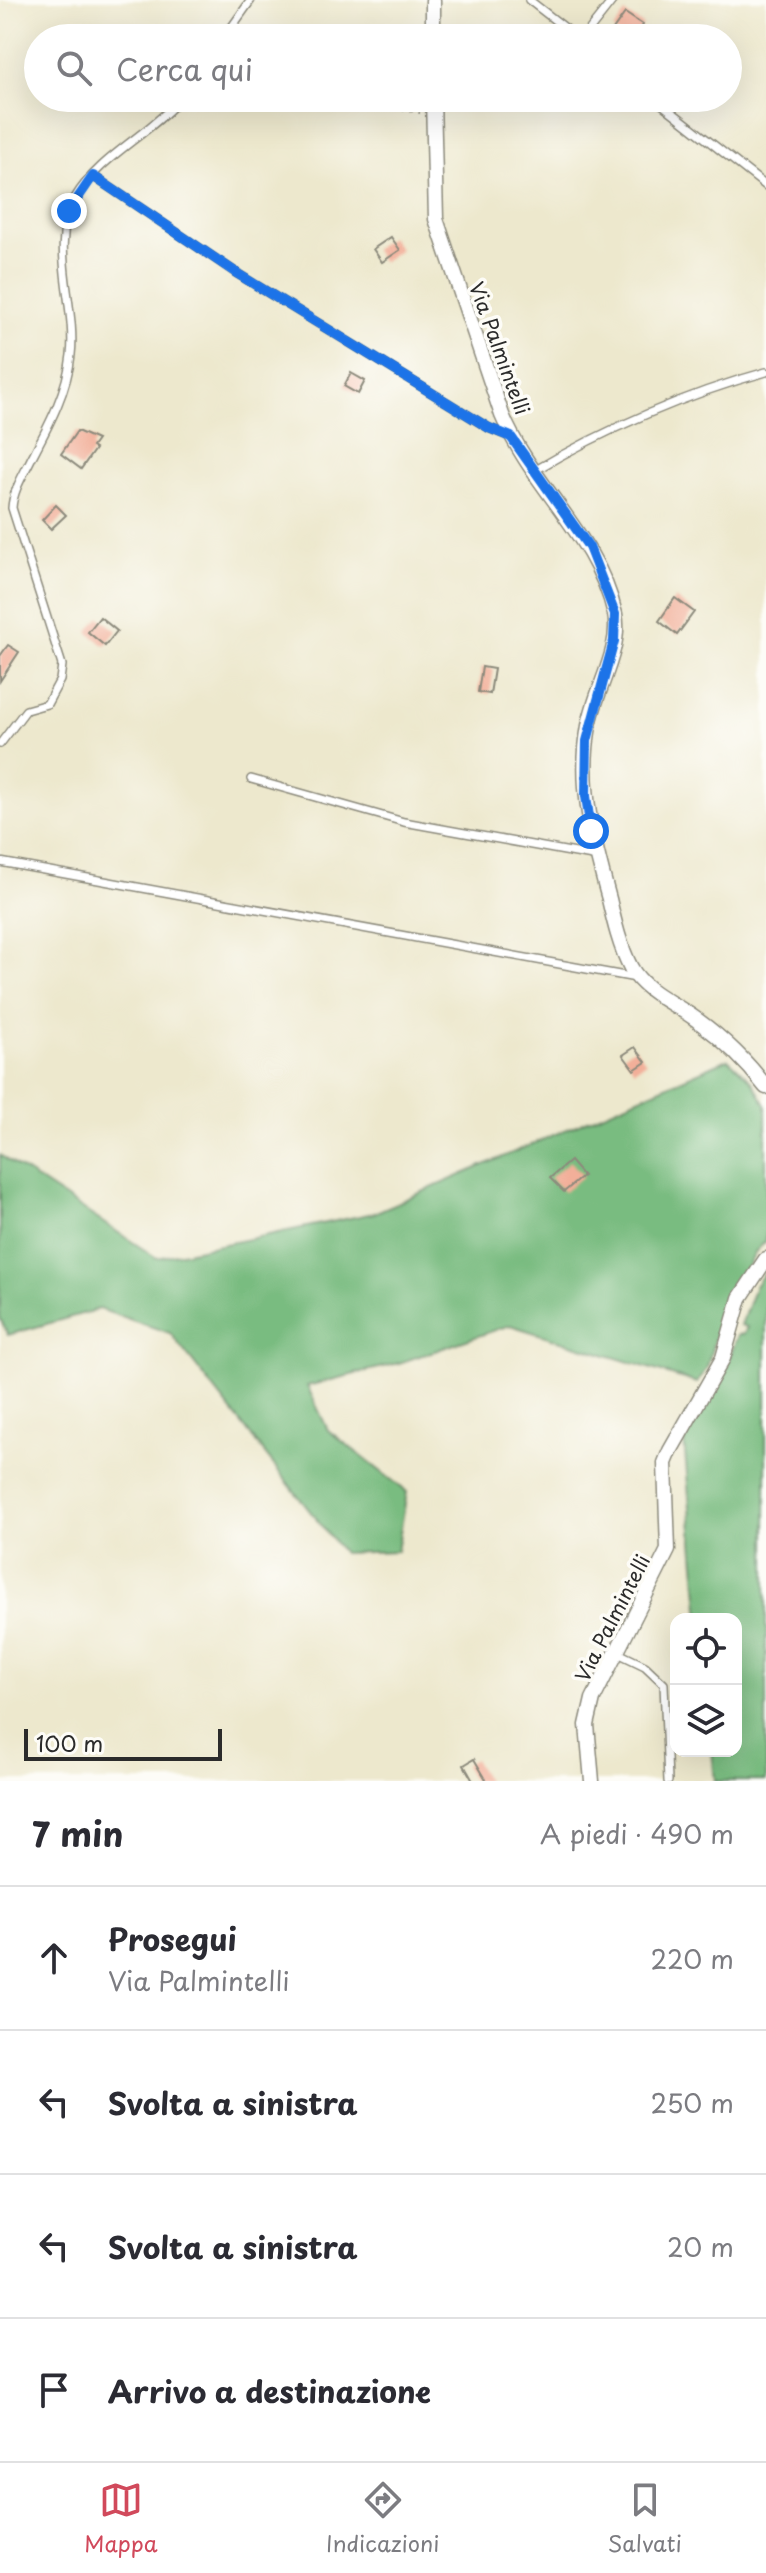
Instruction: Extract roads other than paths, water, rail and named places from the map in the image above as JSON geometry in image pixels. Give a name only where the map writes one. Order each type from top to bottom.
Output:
[{"type":"street","points":[[433,0],[433,24]]},
{"type":"street","name":"Via Palmintelli","points":[[433,112],[434,199],[440,238],[511,437],[589,547],[615,614],[614,641],[587,741],[588,816],[614,919],[638,979]]},
{"type":"street","points":[[638,979],[704,1025],[766,1087]]},
{"type":"street","name":"Via Palmintelli","points":[[592,1781],[589,1711],[668,1550],[665,1463],[723,1358],[740,1298],[766,1259]]},
{"type":"lane","points":[[234,24],[251,0]]},
{"type":"lane","points":[[529,0],[561,24]]},
{"type":"lane","points":[[592,24],[613,0]]},
{"type":"lane","points":[[0,744],[26,710],[47,704],[60,680],[62,665],[38,581],[12,508],[17,486],[56,411],[70,363],[65,225],[75,198],[93,176],[167,112]]},
{"type":"lane","points":[[672,112],[766,186]]},
{"type":"lane","points":[[93,176],[238,274],[489,428],[511,437]]},
{"type":"lane","points":[[534,471],[668,407],[766,372]]},
{"type":"lane","points":[[251,779],[404,822],[598,857]]},
{"type":"lane","points":[[0,862],[638,979]]},
{"type":"lane","points":[[616,1652],[645,1666],[664,1684],[668,1781]]}]
